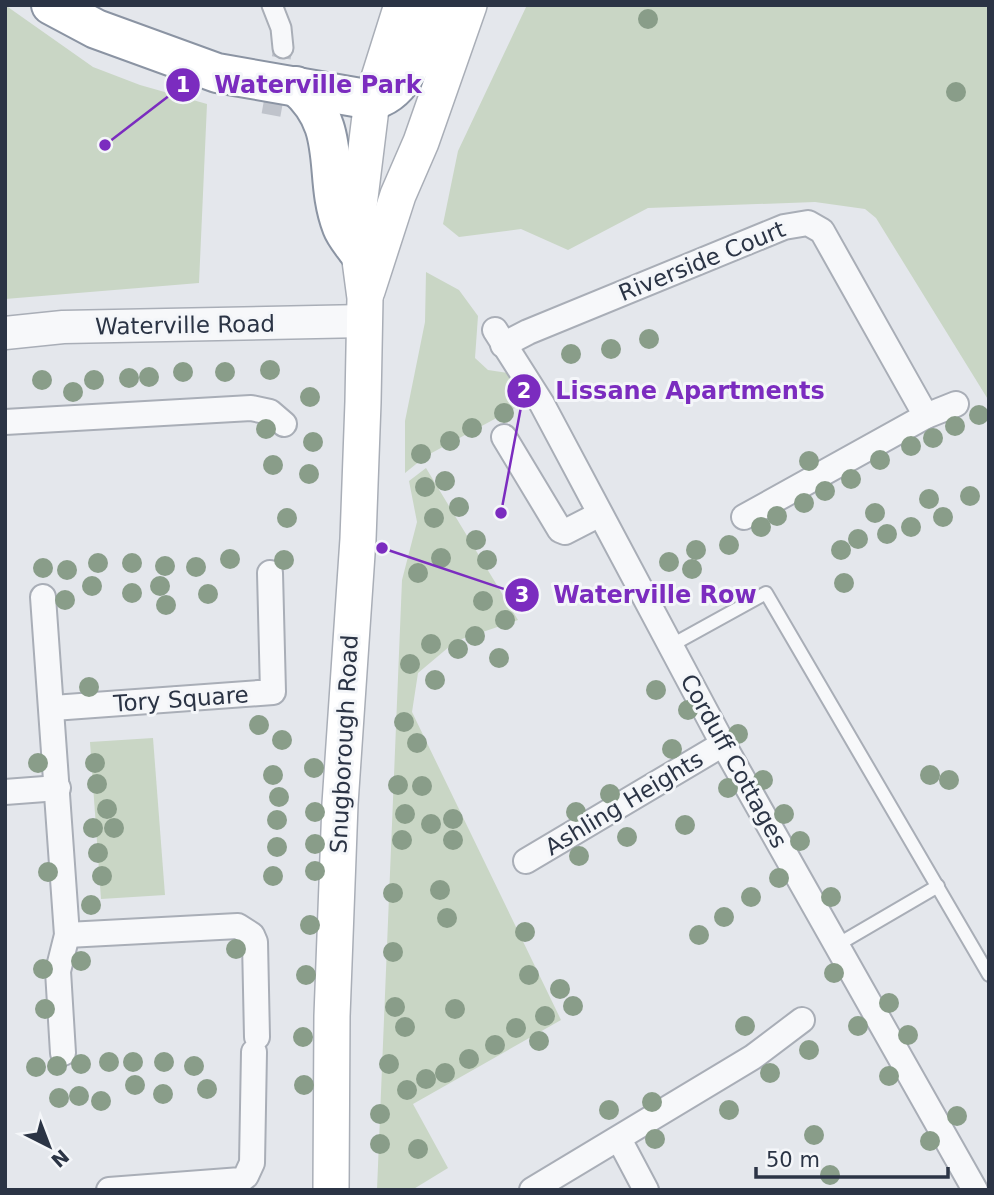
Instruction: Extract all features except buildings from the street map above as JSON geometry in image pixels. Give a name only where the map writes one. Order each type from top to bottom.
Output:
[{"type":"highway","points":[[51,5],[96,30],[217,73],[372,100],[386,97],[405,74],[436,5]]},
{"type":"highway","points":[[296,86],[314,104],[327,127],[342,228],[357,250]]},
{"type":"main road","name":"Snugborough Road","points":[[331,1190],[332,1016],[340,804],[358,539],[365,309],[356,230],[372,100],[402,5]]},
{"type":"main road","name":"Snugborough Road","points":[[365,309],[398,195],[421,142],[469,5]]},
{"type":"street","points":[[272,5],[281,28],[283,48]]},
{"type":"street","name":"Riverside Court","points":[[499,338],[528,332],[784,227],[808,223],[822,231],[926,415]]},
{"type":"street","name":"Waterville Road","points":[[5,334],[63,327],[365,309]]},
{"type":"street","name":"Corduff Cottages","points":[[499,338],[530,384],[723,744],[975,1190]]},
{"type":"street","points":[[744,517],[926,415],[956,404]]},
{"type":"street","points":[[5,422],[251,408],[270,412],[284,424]]},
{"type":"street","points":[[504,437],[560,530],[565,532],[600,513]]},
{"type":"street","name":"Tory Square","points":[[53,708],[273,692],[270,573]]},
{"type":"street","points":[[43,597],[53,708],[67,935],[58,971],[63,1053]]},
{"type":"street","name":"Ashling Heights","points":[[526,861],[723,744]]},
{"type":"street","points":[[5,792],[58,789]]},
{"type":"street","points":[[67,935],[238,926],[246,930],[255,942],[252,1163],[246,1177],[241,1180],[109,1190]]},
{"type":"street","points":[[532,1190],[753,1057],[802,1020]]},
{"type":"street","points":[[619,1139],[646,1190]]},
{"type":"lane","points":[[670,646],[761,593],[766,593],[989,975]]},
{"type":"lane","points":[[837,945],[938,886]]},
{"type":"green space","points":[[5,5],[93,67],[140,85],[207,104],[199,283],[5,299]]},
{"type":"green space","points":[[527,5],[989,5],[989,401],[876,218],[865,209],[815,202],[648,208],[568,250],[521,229],[459,237],[443,224],[458,151]]},
{"type":"green space","points":[[426,272],[459,290],[478,316],[475,358],[488,370],[508,373],[528,401],[426,456],[405,473],[405,421],[425,322]]},
{"type":"green space","points":[[426,468],[518,620],[456,641],[418,673],[412,712],[561,1020],[413,1104],[448,1168],[412,1190],[377,1190],[402,580],[417,522],[409,481]]},
{"type":"green space","points":[[153,738],[165,895],[101,899],[90,742]]},
{"type":"tunnel","points":[[271,115],[283,48]]},
{"type":"place","name":"Waterville Park","points":[[105,145]]},
{"type":"place","name":"Lissane Apartments","points":[[501,513]]},
{"type":"place","name":"Waterville Row","points":[[382,548]]}]
